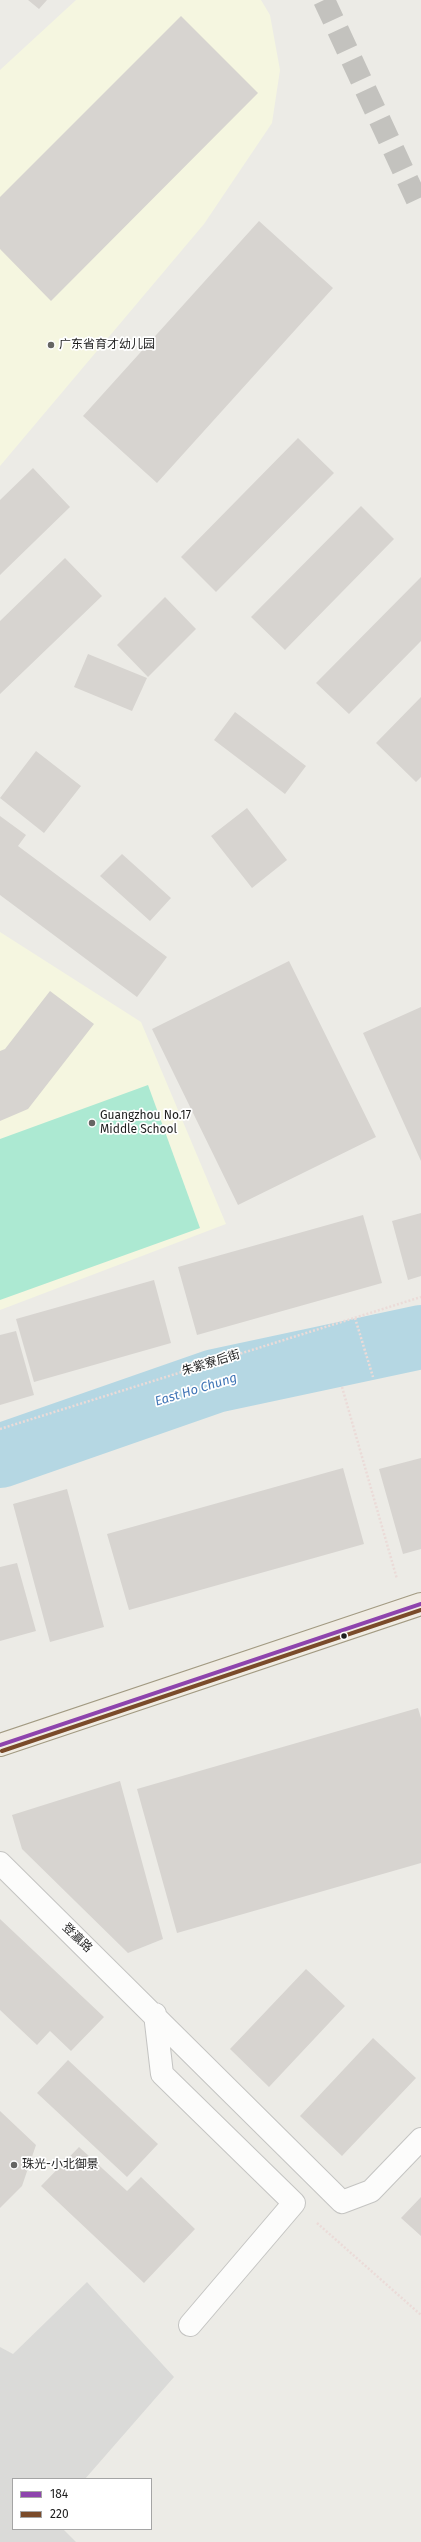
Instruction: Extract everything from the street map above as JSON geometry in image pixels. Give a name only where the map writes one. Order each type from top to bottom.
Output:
[{"type":"main road","points":[[0,1745],[413,1606]]},
{"type":"lane","name":"登瀛路","points":[[0,1863],[155,2014],[342,2202],[371,2191],[421,2139]]},
{"type":"lane","points":[[155,2014],[162,2074],[294,2203],[190,2325]]},
{"type":"path","name":"朱紫寮后街","points":[[0,1429],[421,1297]]},
{"type":"path","points":[[355,1318],[373,1377]]},
{"type":"path","points":[[342,1387],[413,1606]]},
{"type":"path","points":[[294,2203],[421,2315]]},
{"type":"shaded area","name":"广东省育才幼儿园","points":[[76,0],[261,0],[270,15],[280,70],[272,123],[204,224],[0,466],[0,70]]},
{"type":"shaded area","name":"Guangzhou No.17 Middle School","points":[[0,932],[141,1022],[226,1224],[0,1310]]},
{"type":"shaded area","points":[[87,2282],[174,2377],[86,2478],[12,2478],[12,2530],[64,2530],[76,2542],[0,2542],[0,2347],[13,2354]]},
{"type":"green space","points":[[148,1085],[200,1228],[0,1300],[0,1139]]},
{"type":"building","points":[[28,0],[47,0],[39,9]]},
{"type":"building","points":[[181,16],[258,93],[51,301],[0,249],[0,197]]},
{"type":"building","points":[[259,221],[333,288],[157,483],[83,416]]},
{"type":"building","points":[[298,438],[334,473],[216,592],[181,557]]},
{"type":"building","points":[[33,468],[70,507],[0,575],[0,500]]},
{"type":"building","points":[[361,506],[394,539],[285,650],[251,617]]},
{"type":"building","points":[[65,558],[102,596],[0,694],[0,621]]},
{"type":"building","points":[[421,577],[421,641],[349,714],[316,683]]},
{"type":"building","points":[[165,597],[196,629],[148,677],[117,645]]},
{"type":"building","points":[[88,654],[147,678],[132,711],[74,687]]},
{"type":"building","points":[[421,697],[421,777],[416,782],[376,743]]},
{"type":"building","points":[[235,712],[306,766],[285,794],[214,740]]},
{"type":"building","points":[[36,751],[81,786],[44,833],[0,798]]},
{"type":"building","points":[[247,808],[287,860],[252,888],[211,836]]},
{"type":"building","points":[[0,816],[26,835],[18,846],[167,957],[137,997],[0,895]]},
{"type":"building","points":[[122,854],[171,898],[150,921],[100,876]]},
{"type":"building","points":[[289,961],[376,1137],[238,1205],[152,1029]]},
{"type":"building","points":[[50,991],[94,1024],[28,1109],[0,1121],[0,1051],[5,1049]]},
{"type":"building","points":[[421,1007],[421,1161],[363,1033]]},
{"type":"building","points":[[421,1213],[421,1276],[408,1280],[392,1221]]},
{"type":"building","points":[[363,1215],[382,1283],[197,1335],[178,1267]]},
{"type":"building","points":[[154,1280],[171,1343],[34,1382],[16,1319]]},
{"type":"building","points":[[16,1331],[34,1395],[0,1405],[0,1335]]},
{"type":"building","points":[[421,1458],[421,1549],[403,1554],[379,1469]]},
{"type":"building","points":[[343,1468],[364,1544],[129,1610],[107,1534]]},
{"type":"building","points":[[67,1489],[104,1627],[50,1642],[13,1504]]},
{"type":"building","points":[[17,1563],[36,1631],[0,1641],[0,1567]]},
{"type":"building","points":[[418,1708],[421,1718],[421,1863],[177,1933],[137,1789]]},
{"type":"building","points":[[120,1781],[163,1939],[128,1953],[22,1849],[12,1815]]},
{"type":"building","points":[[0,1919],[104,2017],[71,2051],[50,2031],[37,2045],[0,2010]]},
{"type":"building","points":[[306,1969],[345,2006],[269,2087],[230,2049]]},
{"type":"building","points":[[373,2038],[416,2078],[342,2156],[300,2116]]},
{"type":"building","points":[[68,2060],[158,2144],[127,2177],[37,2093]]},
{"type":"building","name":"珠光-小北御景","points":[[0,2111],[36,2145],[22,2186],[0,2208]]},
{"type":"building","points":[[79,2147],[127,2191],[141,2177],[195,2229],[144,2283],[41,2186]]},
{"type":"building","points":[[421,2197],[421,2236],[401,2218]]},
{"type":"waterway","name":"East Ho Chung","points":[[0,1456],[215,1381],[421,1337]]},
{"type":"tunnel","points":[[324,0],[421,209]]},
{"type":"transit line","name":"184","points":[[0,1745],[421,1604]]},
{"type":"transit line","name":"220","points":[[2,1751],[421,1610]]},
{"type":"place","name":"广东省育才幼儿园","points":[[51,345]]},
{"type":"place","name":"Guangzhou No.17 Middle School","points":[[92,1123]]},
{"type":"place","name":"珠光-小北御景","points":[[14,2165]]}]
